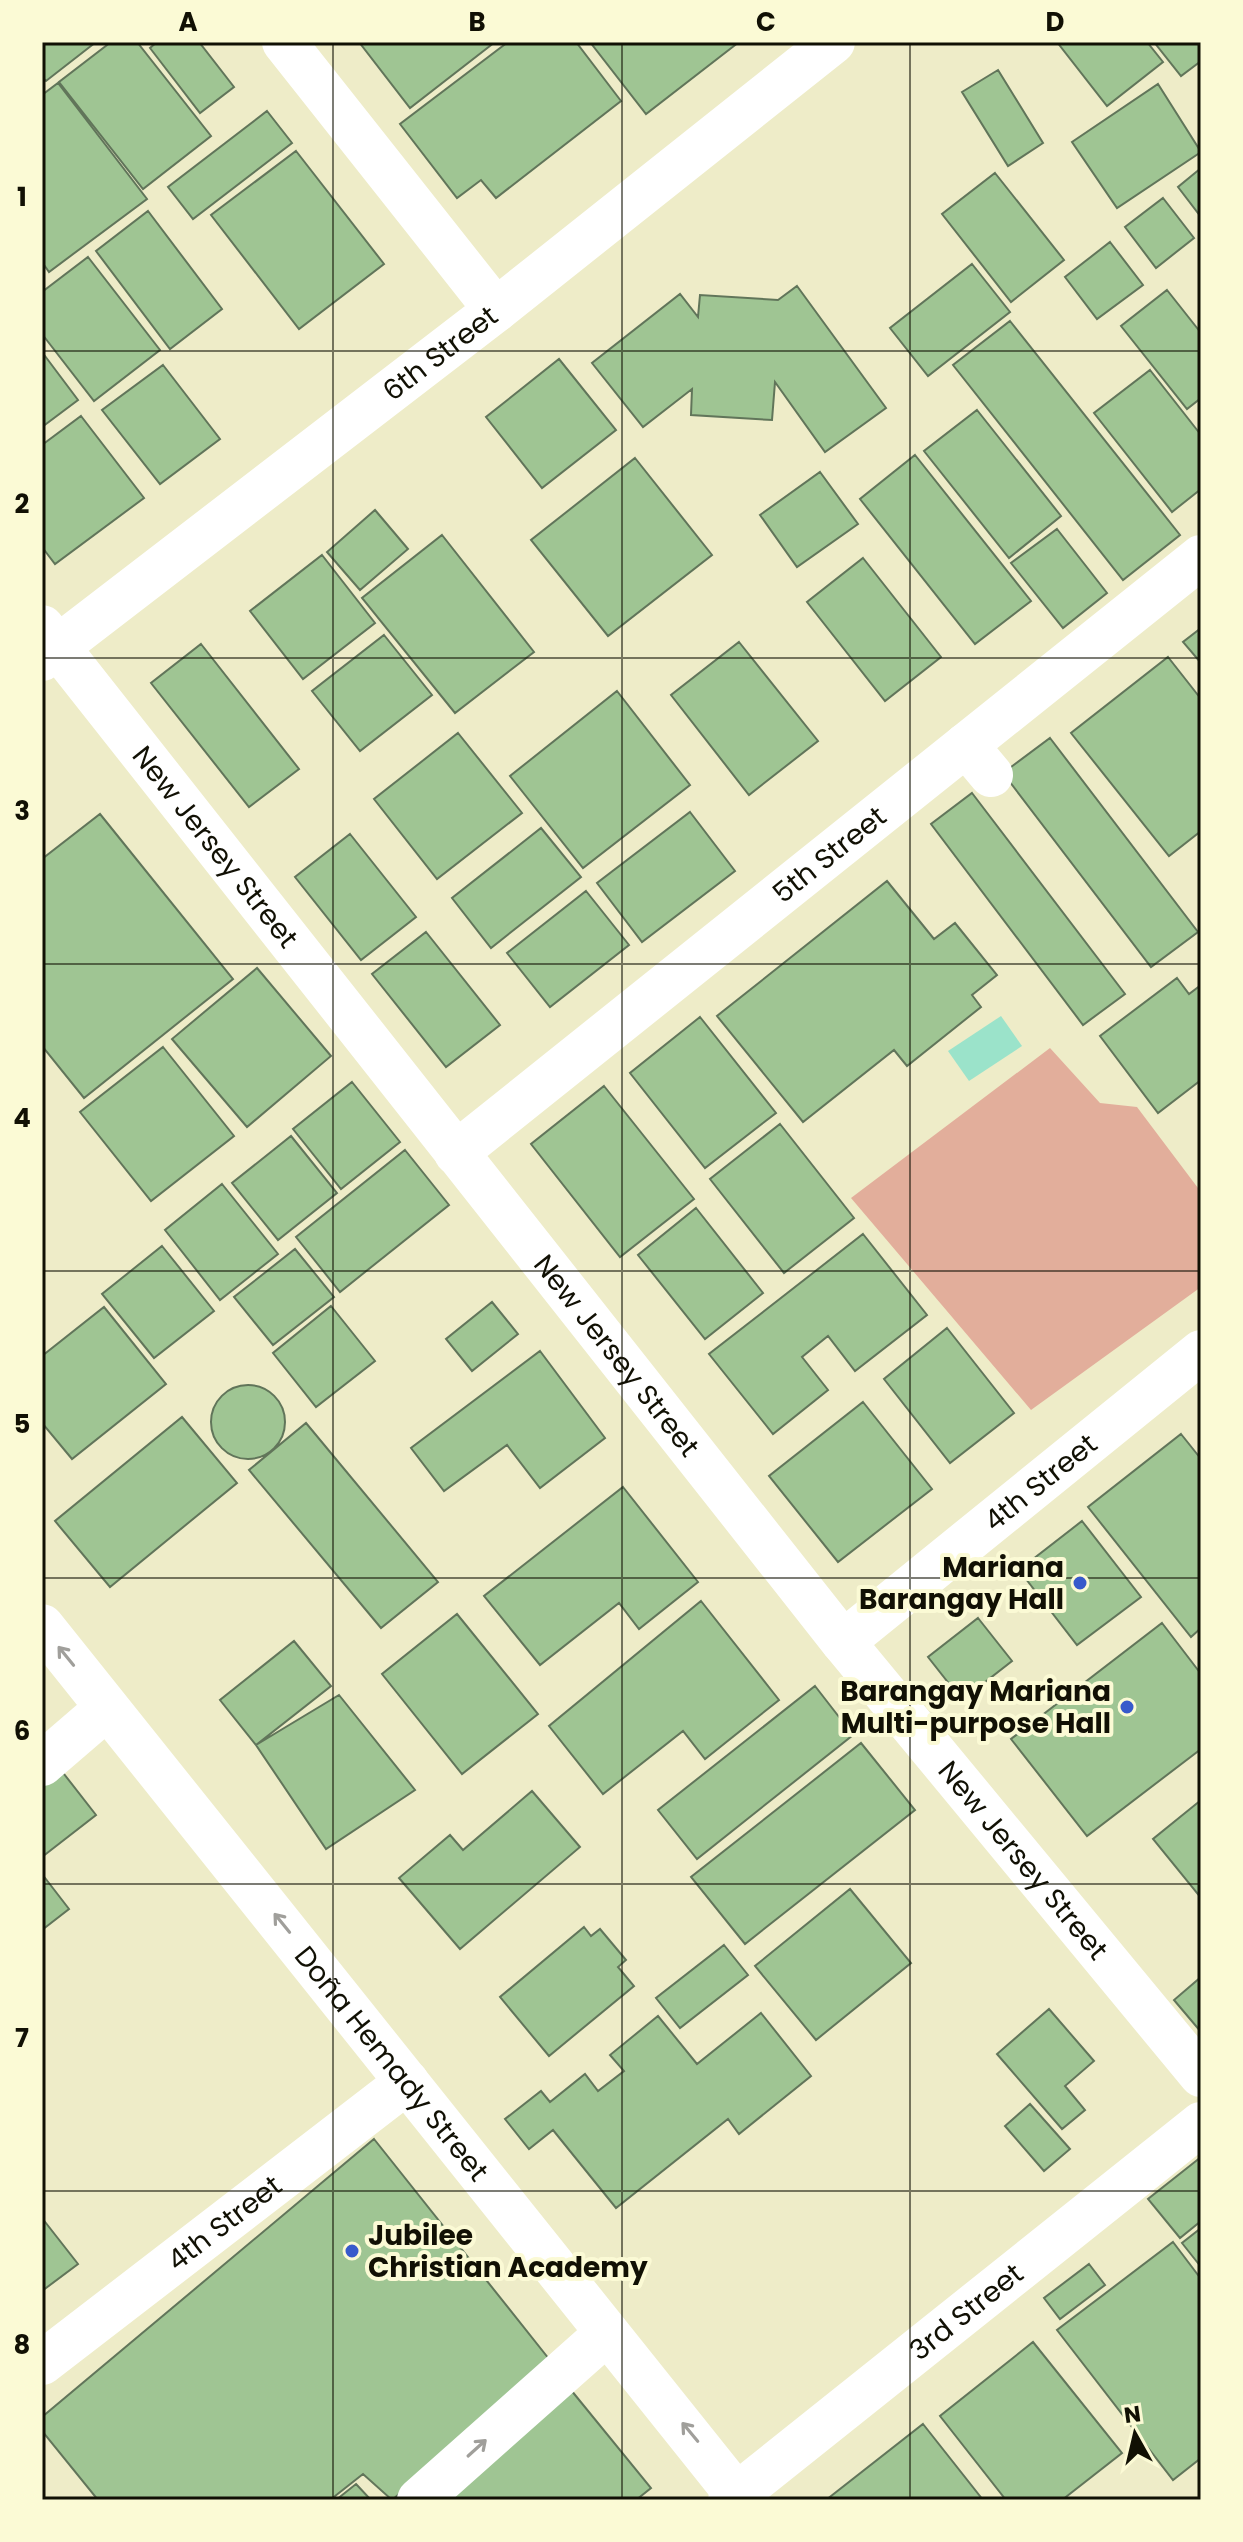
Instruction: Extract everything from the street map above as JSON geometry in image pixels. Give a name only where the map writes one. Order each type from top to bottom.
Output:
[{"type":"street","points":[[284,42],[496,310]]},
{"type":"street","name":"6th Street","points":[[47,645],[496,310],[833,42]]},
{"type":"street","name":"5th Street","points":[[456,1153],[978,760],[1201,557]]},
{"type":"street","name":"New Jersey Street","points":[[47,645],[456,1153],[843,1642],[1201,2075]]},
{"type":"street","name":"4th Street","points":[[843,1642],[1201,1352]]},
{"type":"street","name":"Doña Hemady Street","points":[[42,1626],[607,2333],[701,2445],[736,2498]]},
{"type":"street","points":[[42,1764],[107,1708]]},
{"type":"street","name":"4th Street","points":[[42,2363],[407,2082]]},
{"type":"street","name":"3rd Street","points":[[736,2498],[1201,2124]]},
{"type":"street","points":[[419,2500],[607,2333]]},
{"type":"shaded area","points":[[1001,1016],[1022,1046],[969,1081],[948,1051]]},
{"type":"shaded area","points":[[1050,1048],[1100,1103],[1137,1107],[1201,1192],[1201,1287],[1031,1410],[851,1198]]},
{"type":"building","points":[[42,42],[96,42],[46,81],[42,77]]},
{"type":"building","points":[[111,42],[137,42],[211,136],[143,189],[59,82]]},
{"type":"building","points":[[157,42],[199,42],[234,87],[200,113],[150,48]]},
{"type":"building","points":[[359,42],[495,42],[410,108]]},
{"type":"building","points":[[508,42],[576,42],[621,101],[496,198],[481,180],[457,198],[400,124]]},
{"type":"building","points":[[590,42],[739,42],[646,114]]},
{"type":"building","points":[[1057,42],[1147,42],[1163,62],[1107,106]]},
{"type":"building","points":[[1154,42],[1201,42],[1201,61],[1181,76]]},
{"type":"building","points":[[998,70],[1043,143],[1008,166],[962,92]]},
{"type":"building","points":[[58,83],[147,199],[49,272],[42,262],[42,95]]},
{"type":"building","points":[[1158,84],[1201,152],[1117,208],[1072,142]]},
{"type":"building","points":[[267,111],[292,143],[193,219],[168,187]]},
{"type":"building","points":[[296,151],[384,264],[299,329],[211,215]]},
{"type":"building","points":[[1201,168],[1201,217],[1178,187]]},
{"type":"building","points":[[995,173],[1064,260],[1011,302],[942,214]]},
{"type":"building","points":[[1163,198],[1194,238],[1156,268],[1125,227]]},
{"type":"building","points":[[148,211],[222,309],[170,349],[96,251]]},
{"type":"building","points":[[1110,242],[1143,285],[1097,319],[1065,277]]},
{"type":"building","points":[[88,257],[160,350],[94,401],[42,334],[42,292]]},
{"type":"building","points":[[972,264],[1010,312],[928,376],[890,328]]},
{"type":"building","points":[[797,286],[886,408],[825,452],[775,382],[772,420],[691,415],[692,389],[643,427],[592,363],[680,294],[698,317],[700,295],[778,300]]},
{"type":"building","points":[[1167,290],[1201,333],[1201,398],[1187,409],[1121,326]]},
{"type":"building","points":[[1010,321],[1180,535],[1123,580],[953,365]]},
{"type":"building","points":[[42,352],[78,400],[42,427]]},
{"type":"building","points":[[559,359],[616,430],[542,488],[486,417]]},
{"type":"building","points":[[163,365],[220,439],[160,484],[102,410]]},
{"type":"building","points":[[1150,370],[1201,435],[1201,489],[1172,512],[1094,413]]},
{"type":"building","points":[[977,410],[1061,516],[1009,558],[924,451]]},
{"type":"building","points":[[81,416],[144,498],[55,564],[42,547],[42,445]]},
{"type":"building","points":[[915,455],[1031,601],[975,644],[860,499]]},
{"type":"building","points":[[635,458],[712,555],[608,636],[531,540]]},
{"type":"building","points":[[820,472],[858,524],[797,567],[760,515]]},
{"type":"building","points":[[375,510],[408,549],[360,590],[327,552]]},
{"type":"building","points":[[1057,529],[1107,593],[1063,628],[1011,563]]},
{"type":"building","points":[[442,535],[534,652],[455,713],[362,598]]},
{"type":"building","points":[[322,555],[375,623],[303,679],[250,611]]},
{"type":"building","points":[[863,558],[941,657],[885,701],[807,602]]},
{"type":"building","points":[[1201,628],[1201,663],[1183,642]]},
{"type":"building","points":[[384,635],[432,695],[360,751],[312,691]]},
{"type":"building","points":[[739,642],[818,741],[749,795],[671,695]]},
{"type":"building","points":[[201,644],[299,769],[249,807],[151,683]]},
{"type":"building","points":[[1168,657],[1201,699],[1201,831],[1169,856],[1071,733]]},
{"type":"building","points":[[617,691],[690,785],[583,868],[510,776]]},
{"type":"building","points":[[458,733],[522,813],[437,879],[374,799]]},
{"type":"building","points":[[1050,738],[1198,932],[1151,967],[1003,773]]},
{"type":"building","points":[[972,793],[1125,994],[1083,1025],[931,824]]},
{"type":"building","points":[[690,812],[735,871],[642,942],[597,883]]},
{"type":"building","points":[[100,814],[233,979],[84,1098],[42,1046],[42,859]]},
{"type":"building","points":[[541,828],[581,877],[491,948],[452,898]]},
{"type":"building","points":[[350,834],[416,917],[361,960],[295,877]]},
{"type":"building","points":[[887,881],[934,939],[955,923],[997,975],[972,995],[981,1007],[907,1066],[894,1050],[803,1122],[717,1016]]},
{"type":"building","points":[[586,891],[629,945],[550,1007],[507,953]]},
{"type":"building","points":[[426,932],[500,1025],[446,1067],[372,974]]},
{"type":"building","points":[[257,968],[331,1056],[247,1127],[172,1039]]},
{"type":"building","points":[[1177,978],[1189,994],[1201,985],[1201,1080],[1158,1113],[1100,1036]]},
{"type":"building","points":[[700,1017],[776,1113],[705,1168],[630,1073]]},
{"type":"building","points":[[163,1047],[234,1136],[151,1201],[80,1112]]},
{"type":"building","points":[[352,1082],[400,1142],[341,1189],[293,1129]]},
{"type":"building","points":[[604,1086],[694,1199],[620,1257],[531,1144]]},
{"type":"building","points":[[780,1124],[854,1218],[784,1273],[710,1179]]},
{"type":"building","points":[[291,1136],[337,1193],[278,1240],[232,1183]]},
{"type":"building","points":[[405,1150],[449,1205],[340,1292],[296,1237]]},
{"type":"building","points":[[222,1184],[278,1254],[220,1300],[165,1230]]},
{"type":"building","points":[[696,1208],[763,1293],[705,1339],[638,1255]]},
{"type":"building","points":[[863,1234],[927,1315],[855,1371],[828,1336],[802,1357],[828,1390],[773,1434],[709,1354]]},
{"type":"building","points":[[162,1246],[214,1311],[154,1358],[102,1294]]},
{"type":"building","points":[[295,1249],[334,1297],[273,1345],[234,1297]]},
{"type":"building","points":[[492,1302],[518,1334],[472,1371],[446,1339]]},
{"type":"building","points":[[331,1306],[375,1361],[316,1407],[273,1353]]},
{"type":"building","points":[[104,1307],[166,1384],[72,1459],[42,1423],[42,1356]]},
{"type":"building","points":[[947,1328],[1014,1413],[950,1463],[884,1379]]},
{"type":"building","points":[[540,1351],[605,1438],[540,1488],[507,1445],[444,1491],[411,1448]]},
{"type":"building","points":[[241,1385],[255,1385],[269,1391],[279,1401],[285,1422],[283,1436],[269,1453],[255,1459],[241,1459],[227,1453],[217,1443],[211,1429],[211,1415],[217,1401],[227,1391]]},
{"type":"building","points":[[863,1402],[932,1489],[838,1562],[769,1476]]},
{"type":"building","points":[[182,1417],[237,1483],[110,1587],[55,1521]]},
{"type":"building","points":[[306,1423],[438,1582],[381,1628],[249,1470]]},
{"type":"building","points":[[1181,1434],[1201,1459],[1201,1628],[1191,1637],[1088,1507]]},
{"type":"building","points":[[623,1487],[698,1582],[639,1629],[619,1603],[540,1665],[484,1596]]},
{"type":"building","name":"Mariana Barangay Hall","points":[[1082,1521],[1141,1597],[1077,1645],[1019,1570]]},
{"type":"building","points":[[701,1601],[779,1700],[705,1759],[683,1731],[603,1794],[549,1726]]},
{"type":"building","points":[[457,1614],[538,1714],[462,1774],[382,1674]]},
{"type":"building","points":[[978,1618],[1012,1661],[962,1700],[928,1657]]},
{"type":"building","name":"Barangay Mariana Multi-purpose Hall","points":[[1162,1623],[1201,1674],[1201,1749],[1087,1836],[1011,1739]]},
{"type":"building","points":[[294,1641],[331,1686],[256,1745],[220,1700]]},
{"type":"building","points":[[815,1686],[853,1735],[697,1859],[658,1810]]},
{"type":"building","points":[[339,1695],[415,1790],[326,1849],[256,1745]]},
{"type":"building","points":[[861,1743],[915,1810],[745,1944],[691,1877]]},
{"type":"building","points":[[57,1765],[96,1815],[42,1857],[42,1776]]},
{"type":"building","points":[[532,1791],[580,1847],[460,1949],[399,1878],[450,1835],[463,1850]]},
{"type":"building","points":[[1201,1800],[1201,1898],[1153,1839]]},
{"type":"building","points":[[42,1874],[69,1909],[42,1930]]},
{"type":"building","points":[[850,1889],[911,1963],[816,2040],[755,1966]]},
{"type":"building","points":[[584,1927],[591,1936],[600,1929],[626,1960],[618,1967],[634,1986],[549,2056],[500,1997]]},
{"type":"building","points":[[724,1945],[748,1975],[680,2028],[656,1998]]},
{"type":"building","points":[[1201,1977],[1201,2032],[1174,2000]]},
{"type":"building","points":[[1049,2009],[1094,2061],[1065,2086],[1085,2110],[1062,2129],[997,2054]]},
{"type":"building","points":[[761,2013],[811,2076],[739,2134],[728,2119],[616,2208],[553,2130],[529,2149],[505,2119],[541,2091],[550,2102],[585,2074],[598,2091],[624,2071],[610,2055],[658,2016],[697,2064]]},
{"type":"building","points":[[1030,2104],[1070,2149],[1044,2171],[1005,2126]]},
{"type":"building","name":"Jubilee Christian Academy","points":[[374,2139],[553,2364],[392,2500],[363,2474],[330,2500],[98,2500],[42,2431],[42,2417]]},
{"type":"building","points":[[1201,2157],[1201,2221],[1180,2238],[1148,2199]]},
{"type":"building","points":[[42,2218],[78,2264],[42,2291]]},
{"type":"building","points":[[1201,2228],[1201,2267],[1182,2243]]},
{"type":"building","points":[[1173,2242],[1201,2279],[1201,2458],[1173,2480],[1057,2330]]},
{"type":"building","points":[[1089,2264],[1105,2285],[1060,2319],[1044,2298]]},
{"type":"building","points":[[1033,2342],[1122,2453],[1062,2500],[1006,2500],[940,2416]]},
{"type":"building","points":[[571,2390],[651,2488],[636,2500],[440,2500]]},
{"type":"building","points":[[923,2424],[983,2500],[826,2500]]},
{"type":"building","points":[[356,2484],[371,2500],[336,2500]]},
{"type":"place","name":"Mariana Barangay Hall","points":[[1080,1583]]},
{"type":"place","name":"Barangay Mariana Multi-purpose Hall","points":[[1127,1707]]},
{"type":"place","name":"Jubilee Christian Academy","points":[[352,2251]]}]
